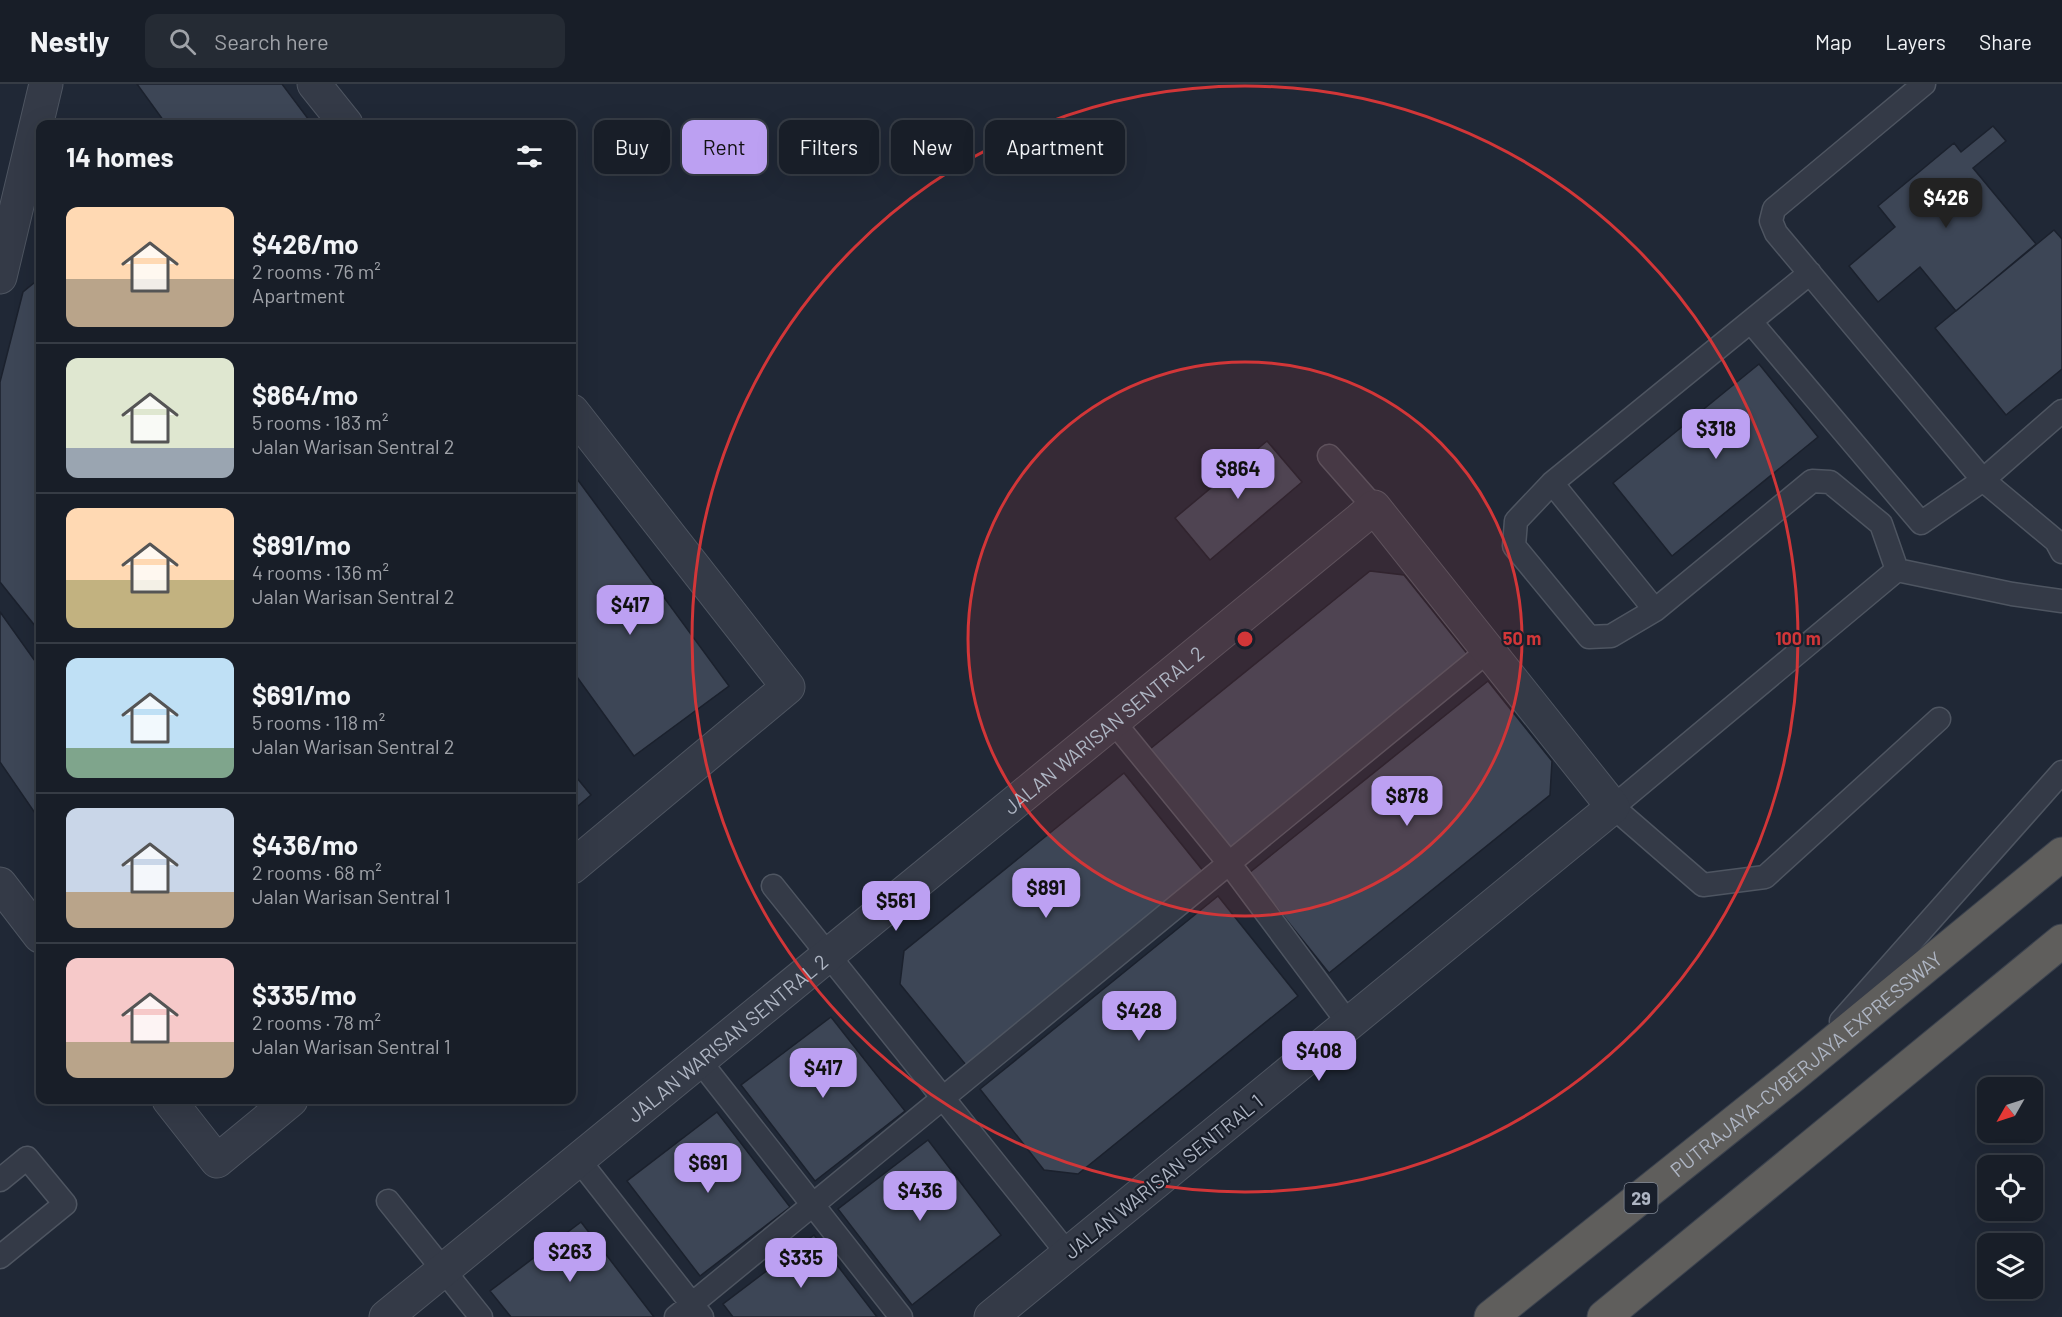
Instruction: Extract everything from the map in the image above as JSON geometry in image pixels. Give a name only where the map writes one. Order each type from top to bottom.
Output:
[{"type":"highway","name":"PUTRAJAYA–CYBERJAYA EXPRESSWAY","points":[[1491,1317],[1790,1078],[2062,854]]},
{"type":"highway","points":[[1604,1317],[2062,941]]},
{"type":"street","points":[[37,120],[46,84]]},
{"type":"street","points":[[314,84],[343,120]]},
{"type":"street","points":[[0,277],[36,126]]},
{"type":"street","points":[[576,416],[788,687],[576,864]]},
{"type":"street","points":[[1374,507],[1613,807]]},
{"type":"street","name":"JALAN WARISAN SENTRAL 2","points":[[386,1317],[1374,507]]},
{"type":"street","name":"JALAN WARISAN SENTRAL 1","points":[[992,1317],[1613,807]]},
{"type":"street","points":[[0,884],[36,931]]},
{"type":"street","points":[[172,1104],[217,1161],[286,1104]]},
{"type":"lane","points":[[1924,84],[1774,209],[1771,221],[1776,233],[1983,480],[2060,543]]},
{"type":"lane","points":[[1810,273],[1552,483],[1516,520],[1514,546],[1589,637],[1611,636],[1655,610],[1812,481],[1830,482],[1881,524],[1897,570]]},
{"type":"lane","points":[[1751,322],[1921,523]]},
{"type":"lane","points":[[1881,524],[1921,523],[1983,480],[2062,411]]},
{"type":"lane","points":[[1329,456],[1374,507]]},
{"type":"lane","points":[[1552,483],[1655,610]]},
{"type":"lane","points":[[1897,570],[2012,594],[2062,601]]},
{"type":"lane","points":[[1897,570],[1613,807],[1703,885],[1765,877],[1939,719]]},
{"type":"lane","points":[[578,1160],[690,1313],[813,1204],[1489,650]]},
{"type":"lane","points":[[1113,721],[1229,863],[1349,1024]]},
{"type":"lane","points":[[1790,1078],[2062,772]]},
{"type":"lane","points":[[773,886],[1068,1254]]},
{"type":"lane","points":[[699,1060],[900,1317]]},
{"type":"lane","points":[[0,1180],[27,1158],[65,1204],[0,1257]]},
{"type":"lane","points":[[388,1201],[481,1317]]},
{"type":"building","points":[[137,84],[282,84],[309,120],[163,120]]},
{"type":"building","points":[[1993,126],[2006,141],[1973,168],[2036,244],[1956,311],[1920,267],[1878,302],[1849,266],[1895,227],[1878,206],[1954,143],[1961,152]]},
{"type":"building","points":[[2054,230],[2062,239],[2062,369],[2006,415],[1935,328]]},
{"type":"building","points":[[36,281],[36,627],[0,582],[0,382],[23,292]]},
{"type":"building","points":[[1759,364],[1818,437],[1672,556],[1613,483]]},
{"type":"building","points":[[1267,441],[1302,482],[1210,560],[1175,518]]},
{"type":"building","points":[[576,477],[729,686],[634,756],[576,676]]},
{"type":"building","points":[[1370,571],[1404,575],[1469,656],[1230,848],[1150,749]]},
{"type":"building","points":[[0,612],[36,662],[36,815],[0,762]]},
{"type":"building","points":[[1488,681],[1552,761],[1550,795],[1329,973],[1249,873]]},
{"type":"building","points":[[1124,773],[1204,872],[966,1065],[900,984],[904,951]]},
{"type":"building","points":[[576,777],[591,795],[576,808]]},
{"type":"building","points":[[1218,896],[1298,996],[1078,1174],[1044,1170],[980,1089]]},
{"type":"building","points":[[831,1017],[905,1111],[815,1181],[741,1085]]},
{"type":"building","points":[[717,1112],[790,1207],[700,1276],[627,1181]]},
{"type":"building","points":[[928,1140],[1001,1235],[912,1305],[838,1209]]},
{"type":"building","points":[[581,1222],[654,1317],[511,1317],[490,1291]]},
{"type":"building","points":[[814,1235],[877,1317],[733,1317],[723,1304]]}]
